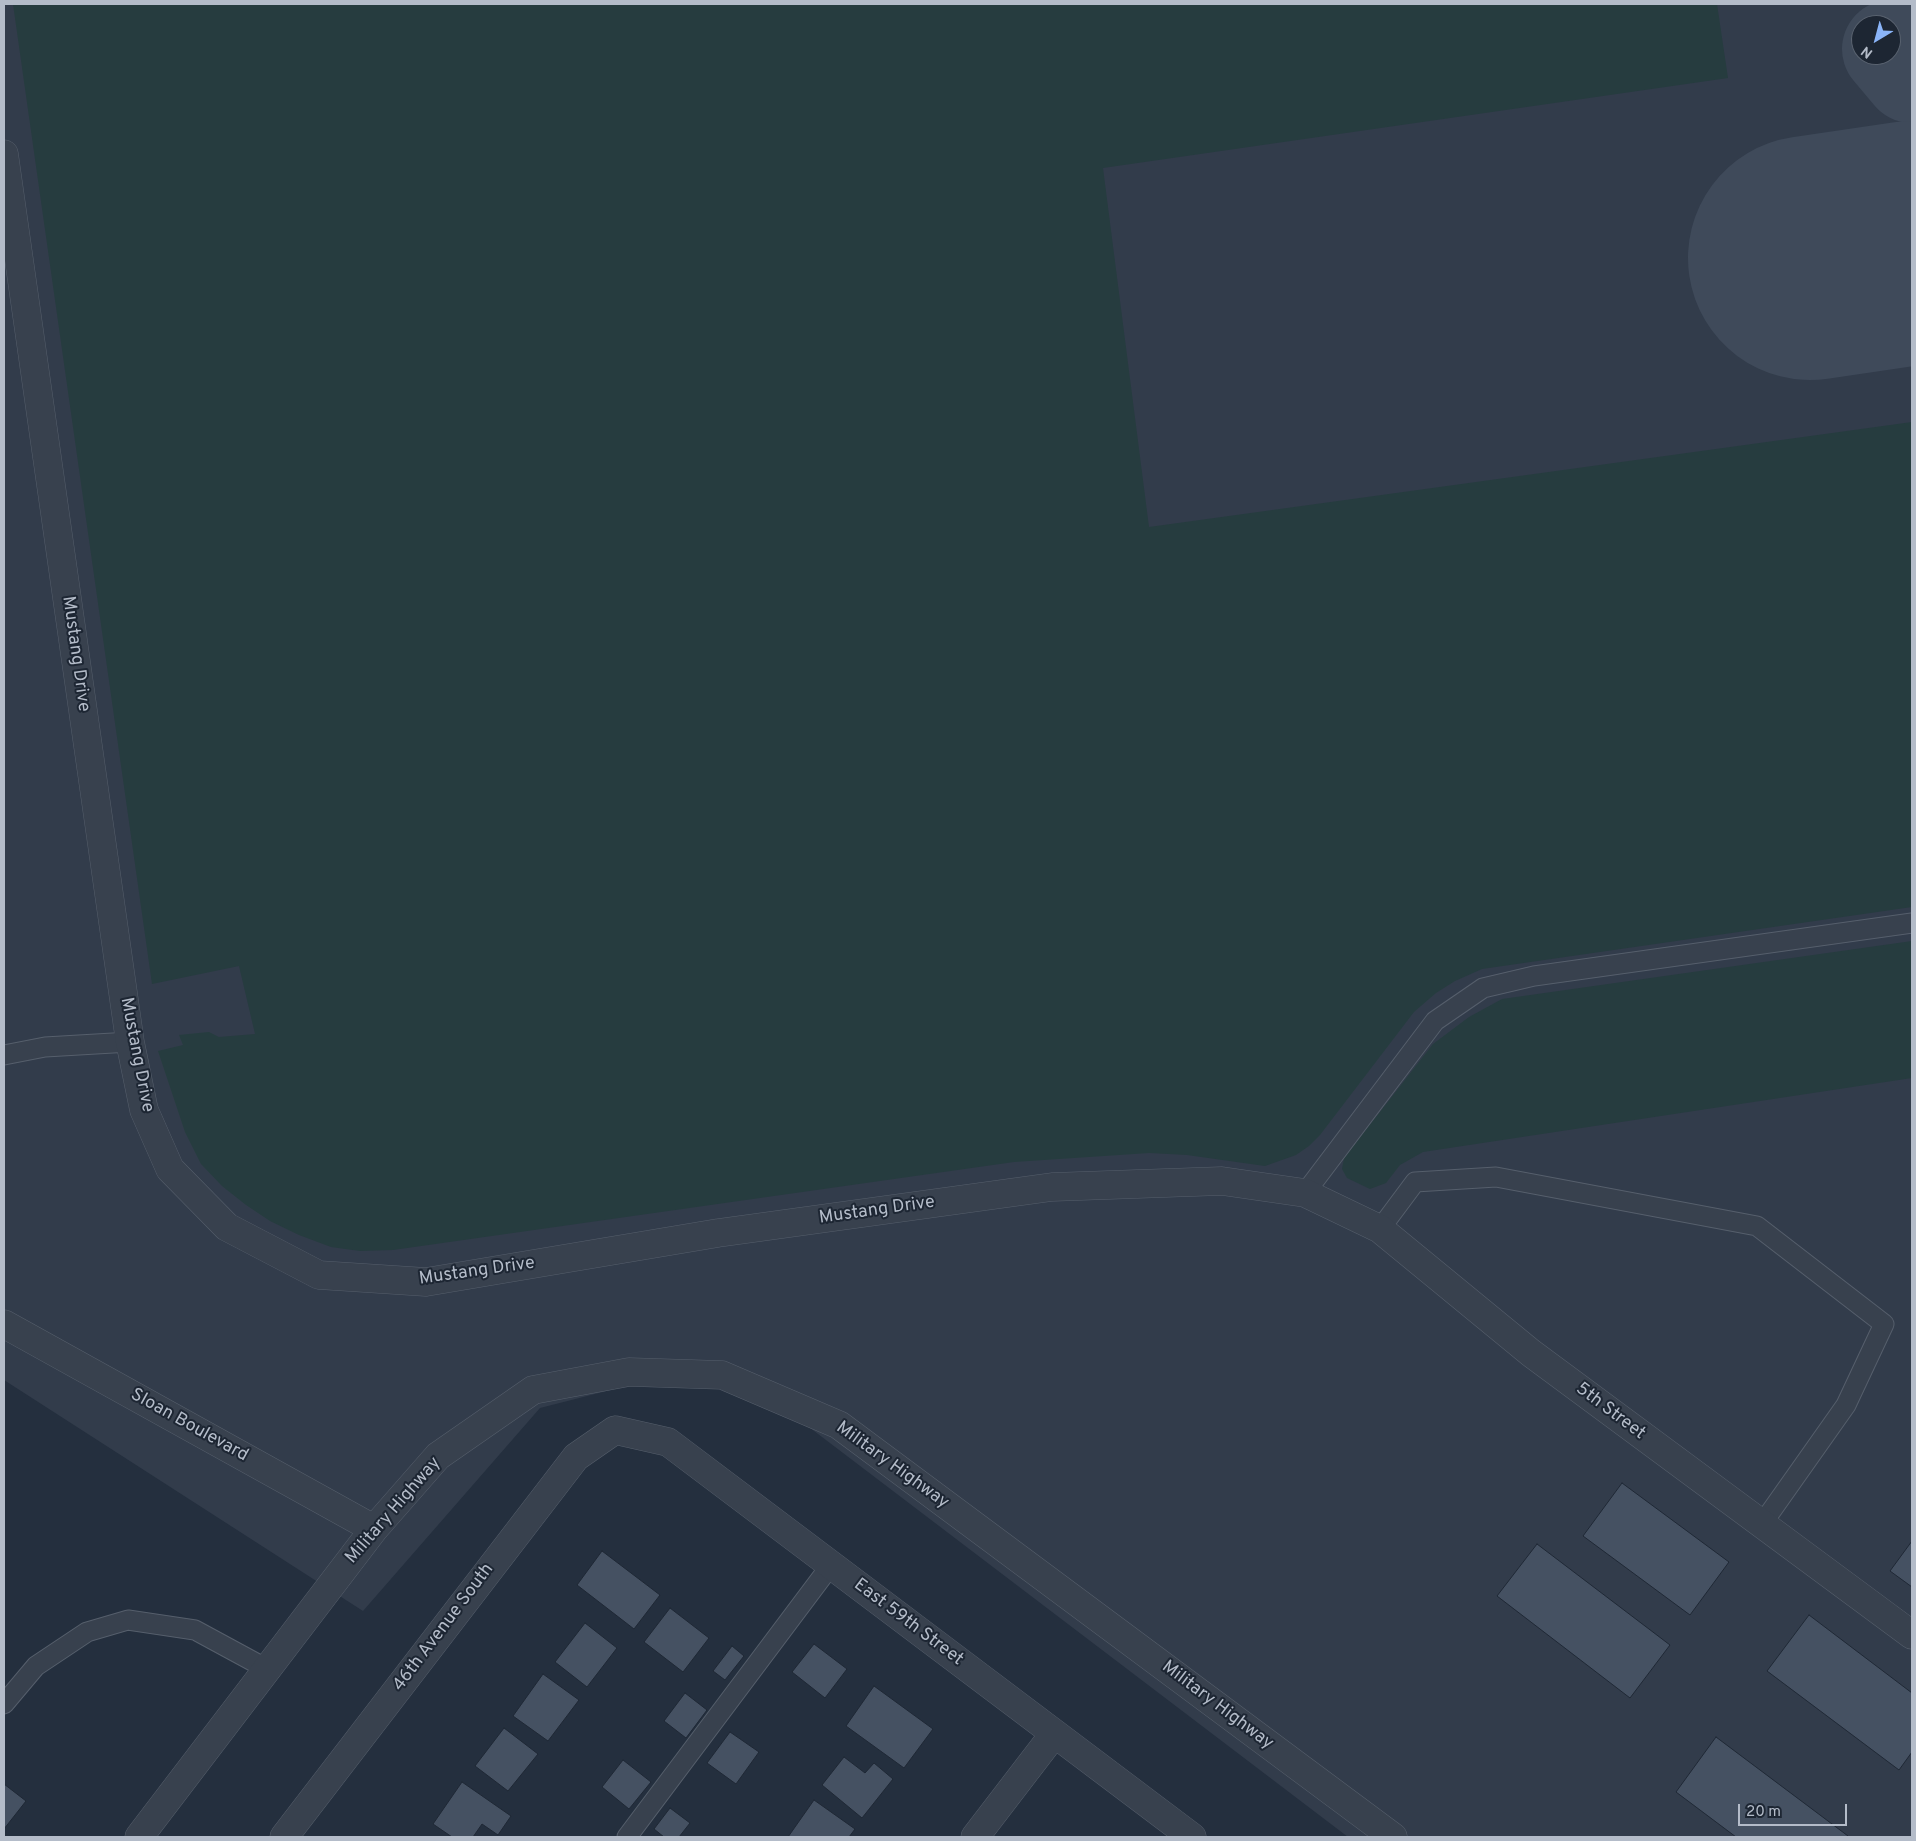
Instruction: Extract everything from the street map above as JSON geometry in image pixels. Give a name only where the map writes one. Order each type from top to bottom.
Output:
[{"type":"street","name":"Mustang Drive","points":[[4,154],[130,1042],[144,1110],[170,1169],[227,1227],[319,1275],[426,1282],[718,1233],[1052,1186],[1222,1181],[1306,1193]]},
{"type":"street","name":"5th Street","points":[[1306,1193],[1380,1229],[1531,1353],[1912,1635]]},
{"type":"street","name":"Sloan Boulevard","points":[[4,1324],[374,1529]]},
{"type":"street","name":"Military Highway","points":[[139,1837],[374,1529],[438,1456],[533,1390],[629,1372],[722,1376],[839,1425],[1393,1837]]},
{"type":"street","name":"East 59th Street","points":[[615,1430],[668,1442],[1192,1837]]},
{"type":"street","name":"46th Avenue South","points":[[284,1837],[576,1457],[615,1430]]},
{"type":"street","points":[[975,1837],[1054,1734]]},
{"type":"lane","points":[[1306,1193],[1435,1021],[1483,988],[1534,976],[1912,923]]},
{"type":"lane","points":[[4,1054],[45,1047],[130,1042]]},
{"type":"lane","points":[[1380,1229],[1416,1182],[1496,1177],[1757,1226],[1877,1318],[1884,1324],[1846,1405],[1762,1524]]},
{"type":"lane","points":[[627,1837],[831,1565]]},
{"type":"lane","points":[[4,1704],[36,1666],[87,1632],[128,1620],[195,1630],[267,1669]]},
{"type":"shaded area","points":[[4,4],[1912,4],[1912,1837],[1348,1837],[751,1383],[646,1381],[540,1408],[363,1611],[4,1380]]},
{"type":"green space","points":[[13,4],[1717,4],[1728,78],[1103,168],[1149,527],[1912,422],[1912,907],[1482,969],[1455,981],[1436,993],[1414,1012],[1320,1135],[1309,1146],[1296,1155],[1265,1166],[1187,1155],[1149,1153],[1014,1162],[393,1250],[360,1251],[331,1247],[299,1235],[270,1221],[246,1205],[222,1186],[201,1164],[185,1132],[158,1051],[183,1045],[179,1035],[209,1032],[219,1037],[255,1034],[239,966],[152,984]]},
{"type":"green space","points":[[1912,941],[1912,1078],[1423,1152],[1400,1165],[1386,1183],[1370,1189],[1347,1178],[1342,1169],[1344,1158],[1433,1044],[1469,1017],[1502,999]]},
{"type":"building","points":[[1622,1483],[1729,1562],[1690,1615],[1583,1536]]},
{"type":"building","points":[[1912,1541],[1912,1587],[1890,1571]]},
{"type":"building","points":[[1537,1544],[1670,1645],[1630,1698],[1497,1596]]},
{"type":"building","points":[[602,1551],[660,1595],[634,1629],[577,1585]]},
{"type":"building","points":[[670,1608],[709,1638],[683,1672],[644,1642]]},
{"type":"building","points":[[1809,1615],[1912,1693],[1912,1752],[1899,1770],[1767,1671]]},
{"type":"building","points":[[585,1623],[617,1648],[587,1687],[555,1662]]},
{"type":"building","points":[[814,1644],[847,1669],[825,1698],[792,1672]]},
{"type":"building","points":[[732,1646],[744,1656],[725,1680],[713,1671]]},
{"type":"building","points":[[543,1674],[579,1700],[548,1741],[513,1716]]},
{"type":"building","points":[[874,1686],[933,1729],[904,1768],[846,1726]]},
{"type":"building","points":[[685,1693],[707,1710],[686,1738],[664,1721]]},
{"type":"building","points":[[504,1728],[538,1754],[508,1791],[475,1766]]},
{"type":"building","points":[[730,1732],[759,1752],[736,1784],[707,1763]]},
{"type":"building","points":[[1716,1737],[1848,1836],[1736,1837],[1676,1792]]},
{"type":"building","points":[[844,1757],[865,1773],[874,1763],[893,1779],[862,1818],[822,1785]]},
{"type":"building","points":[[623,1760],[651,1782],[629,1809],[602,1787]]},
{"type":"building","points":[[462,1782],[511,1816],[498,1835],[482,1824],[473,1837],[452,1837],[433,1824]]},
{"type":"building","points":[[4,1784],[26,1801],[4,1829]]},
{"type":"building","points":[[814,1800],[855,1829],[849,1837],[788,1837]]},
{"type":"building","points":[[670,1808],[690,1823],[679,1837],[664,1837],[654,1829]]},
{"type":"taxiway","points":[[1901,61],[1912,74]]},
{"type":"runway","points":[[1810,258],[1912,243]]}]
